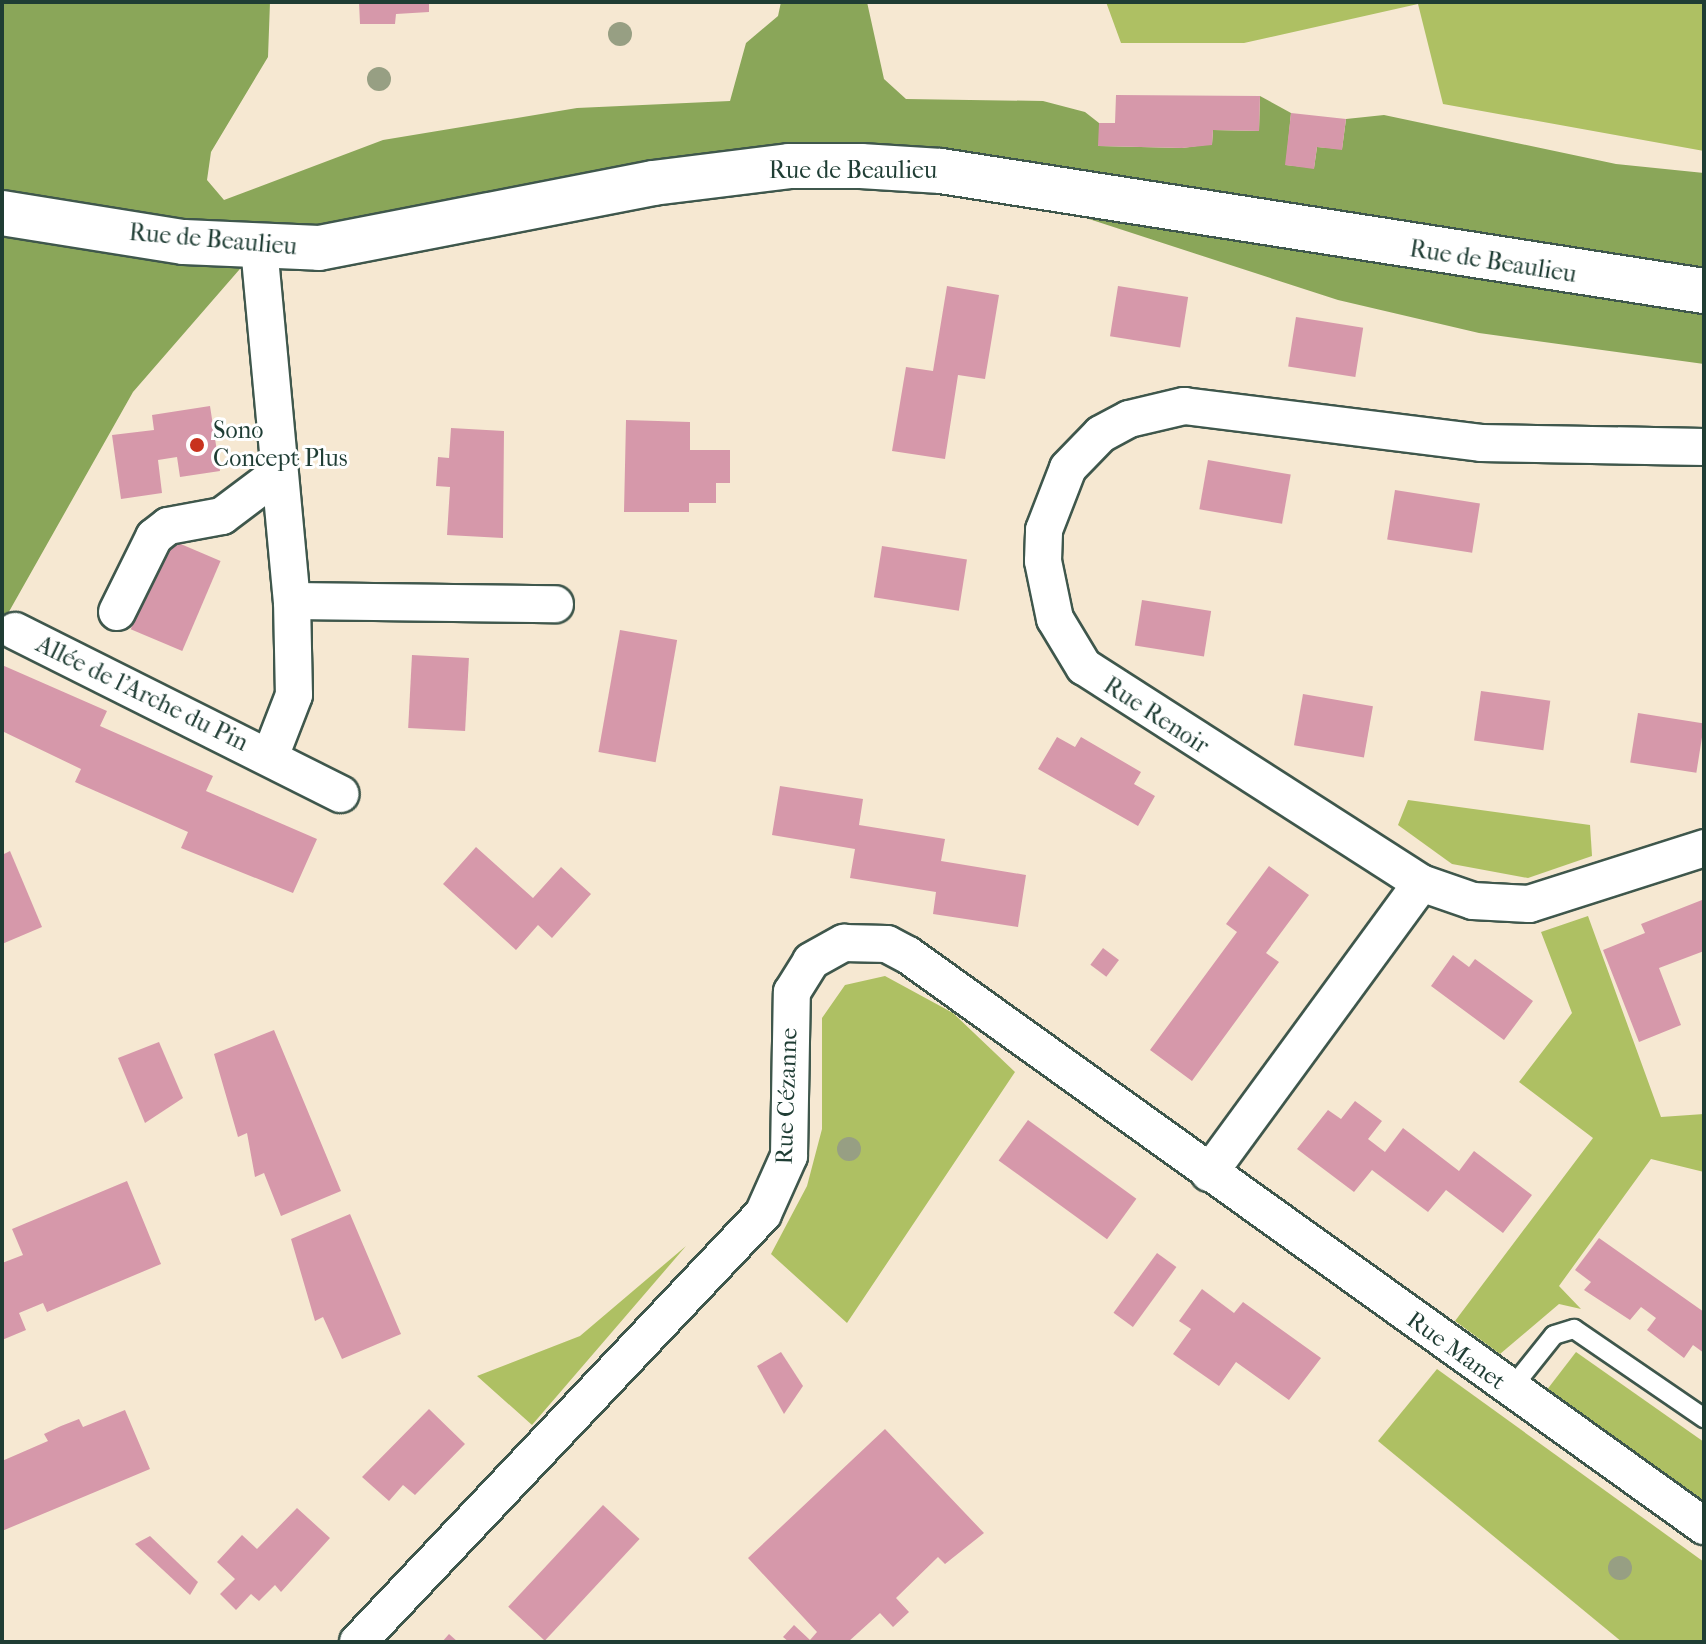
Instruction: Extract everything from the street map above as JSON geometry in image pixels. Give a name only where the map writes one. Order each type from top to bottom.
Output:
[{"type":"street","name":"Rue de Beaulieu","points":[[2,213],[259,247],[319,248],[653,183],[789,166],[861,166],[941,171],[1704,291]]},
{"type":"street","name":"Allée de l'Arche du Pin","points":[[259,247],[292,601],[294,695],[270,757]]},
{"type":"street","name":"Rue Renoir","points":[[1421,883],[1084,667],[1055,619],[1043,561],[1044,530],[1068,468],[1129,419],[1184,406],[1481,443],[1704,447]]},
{"type":"street","points":[[117,612],[154,537],[168,526],[222,516],[278,474]]},
{"type":"street","points":[[292,601],[555,604]]},
{"type":"street","name":"Allée de l'Arche du Pin","points":[[15,631],[341,794]]},
{"type":"street","points":[[1209,1173],[1421,883],[1473,901],[1529,904],[1704,848]]},
{"type":"street","name":"Rue Cézanne","points":[[358,1642],[763,1214],[789,1156],[792,992],[827,949],[867,941],[908,955],[1209,1173]]},
{"type":"street","name":"Rue Manet","points":[[1209,1173],[1704,1526]]},
{"type":"lane","points":[[1510,1390],[1554,1335],[1574,1329],[1704,1418]]},
{"type":"green space","points":[[2,2],[270,2],[268,57],[211,152],[207,180],[224,200],[383,140],[577,108],[730,101],[746,43],[778,16],[781,2],[867,2],[884,79],[906,99],[1043,101],[1085,112],[1099,123],[1099,146],[1182,148],[1212,144],[1213,130],[1259,131],[1260,96],[1291,113],[1286,165],[1314,168],[1317,147],[1342,149],[1346,119],[1384,115],[1616,164],[1704,173],[1704,364],[1479,333],[1338,300],[941,171],[259,247],[133,392],[2,624],[2,207],[10,193],[2,191]]},
{"type":"green space","points":[[1106,2],[1704,2],[1704,151],[1443,104],[1418,4],[1244,43],[1121,43]]},
{"type":"green space","points":[[1408,800],[1590,825],[1592,856],[1528,878],[1452,864],[1398,825]]},
{"type":"green space","points":[[1588,916],[1661,1117],[1704,1114],[1704,1172],[1651,1159],[1559,1286],[1581,1309],[1559,1304],[1500,1354],[1455,1321],[1593,1138],[1519,1082],[1572,1013],[1541,932]]},
{"type":"green space","points":[[885,976],[953,1013],[1015,1072],[847,1323],[771,1254],[807,1186],[822,1129],[822,1018],[845,985]]},
{"type":"green space","points":[[686,1246],[532,1425],[477,1376],[580,1336]]},
{"type":"green space","points":[[1576,1352],[1704,1442],[1704,1506],[1546,1391]]},
{"type":"green space","points":[[1437,1369],[1704,1562],[1704,1642],[1622,1642],[1378,1441]]},
{"type":"building","points":[[359,2],[429,2],[429,12],[396,14],[395,24],[360,24]]},
{"type":"building","points":[[1116,95],[1260,96],[1259,131],[1213,130],[1212,145],[1182,148],[1098,146],[1099,123],[1115,123]]},
{"type":"building","points":[[1291,113],[1346,119],[1342,150],[1317,147],[1314,169],[1285,165]]},
{"type":"building","points":[[947,286],[999,295],[985,379],[958,375],[945,459],[892,451],[906,367],[933,371]]},
{"type":"building","points":[[1118,286],[1188,297],[1180,347],[1110,336]]},
{"type":"building","points":[[1296,317],[1363,328],[1355,377],[1288,366]]},
{"type":"building","points":[[210,406],[220,471],[180,477],[177,457],[158,460],[162,493],[121,499],[112,435],[154,430],[152,415]]},
{"type":"building","points":[[626,420],[690,422],[690,450],[730,450],[730,483],[716,483],[716,503],[689,503],[689,512],[624,512]]},
{"type":"building","points":[[451,428],[504,431],[503,538],[447,535],[450,487],[436,486],[438,457],[449,458]]},
{"type":"building","points":[[1208,460],[1291,475],[1282,524],[1199,509]]},
{"type":"building","points":[[1395,490],[1480,503],[1472,553],[1387,539]]},
{"type":"building","points":[[169,539],[221,561],[182,651],[131,629]]},
{"type":"building","points":[[882,546],[967,559],[959,611],[874,597]]},
{"type":"building","points":[[1142,600],[1211,611],[1204,656],[1135,645]]},
{"type":"building","points":[[620,630],[677,640],[656,762],[598,752]]},
{"type":"building","points":[[412,655],[469,658],[465,731],[408,728]]},
{"type":"building","points":[[2,665],[107,711],[100,726],[213,776],[206,791],[317,839],[293,893],[181,848],[188,832],[75,782],[81,769],[2,731]]},
{"type":"building","points":[[1481,691],[1550,701],[1543,750],[1474,741]]},
{"type":"building","points":[[1303,694],[1373,706],[1364,758],[1294,745]]},
{"type":"building","points":[[1638,713],[1704,723],[1696,773],[1630,762]]},
{"type":"building","points":[[1057,737],[1075,747],[1081,737],[1141,772],[1134,784],[1155,796],[1138,826],[1038,769]]},
{"type":"building","points":[[780,786],[863,799],[859,825],[945,839],[941,861],[1026,875],[1018,927],[933,914],[936,892],[850,878],[855,849],[772,835]]},
{"type":"building","points":[[476,847],[533,898],[561,867],[591,894],[552,938],[538,925],[516,950],[443,884]]},
{"type":"building","points":[[10,851],[42,927],[2,944],[2,855]]},
{"type":"building","points":[[1269,866],[1309,895],[1266,953],[1279,962],[1192,1081],[1150,1050],[1237,932],[1226,924]]},
{"type":"building","points":[[1702,900],[1704,951],[1659,968],[1681,1025],[1639,1042],[1603,950],[1645,933],[1641,924]]},
{"type":"building","points":[[1103,948],[1119,960],[1106,977],[1090,965]]},
{"type":"building","points":[[1453,955],[1469,967],[1475,959],[1533,1001],[1504,1040],[1431,986]]},
{"type":"building","points":[[274,1030],[341,1191],[281,1216],[264,1173],[255,1177],[247,1133],[238,1137],[214,1054]]},
{"type":"building","points":[[159,1042],[183,1098],[145,1123],[118,1058]]},
{"type":"building","points":[[1355,1101],[1382,1121],[1368,1139],[1385,1152],[1403,1128],[1459,1171],[1474,1151],[1532,1195],[1503,1233],[1446,1190],[1428,1212],[1372,1170],[1354,1192],[1297,1149],[1328,1110],[1341,1119]]},
{"type":"building","points":[[1028,1120],[1136,1199],[1107,1239],[999,1160]]},
{"type":"building","points":[[127,1181],[161,1264],[47,1312],[43,1303],[19,1313],[26,1330],[2,1340],[2,1263],[23,1255],[12,1229]]},
{"type":"building","points":[[350,1214],[401,1334],[342,1359],[323,1317],[315,1321],[291,1239]]},
{"type":"building","points":[[1599,1238],[1704,1312],[1704,1353],[1693,1345],[1684,1358],[1647,1330],[1656,1318],[1641,1307],[1630,1320],[1584,1290],[1591,1282],[1575,1270]]},
{"type":"building","points":[[1157,1253],[1176,1267],[1133,1327],[1114,1313]]},
{"type":"building","points":[[1202,1289],[1234,1313],[1243,1302],[1321,1358],[1289,1400],[1236,1362],[1219,1386],[1173,1354],[1191,1329],[1179,1321]]},
{"type":"building","points":[[781,1352],[803,1386],[784,1414],[757,1366]]},
{"type":"building","points":[[429,1409],[465,1444],[415,1495],[403,1485],[389,1501],[362,1477]]},
{"type":"building","points":[[125,1410],[150,1469],[2,1531],[2,1461],[48,1441],[44,1434],[61,1426],[79,1419],[83,1427]]},
{"type":"building","points":[[885,1429],[984,1533],[945,1564],[938,1557],[896,1598],[909,1612],[893,1627],[880,1613],[848,1642],[789,1642],[783,1637],[794,1625],[810,1640],[817,1632],[748,1558]]},
{"type":"building","points":[[603,1505],[640,1539],[545,1641],[508,1607]]},
{"type":"building","points":[[297,1508],[330,1538],[281,1592],[275,1585],[259,1601],[251,1594],[236,1610],[220,1594],[235,1579],[217,1562],[242,1535],[257,1549]]},
{"type":"building","points":[[150,1536],[198,1582],[190,1595],[135,1544]]},
{"type":"building","points":[[449,1634],[458,1642],[442,1642]]},
{"type":"place","name":"Sono Concept Plus","points":[[197,445]]}]
